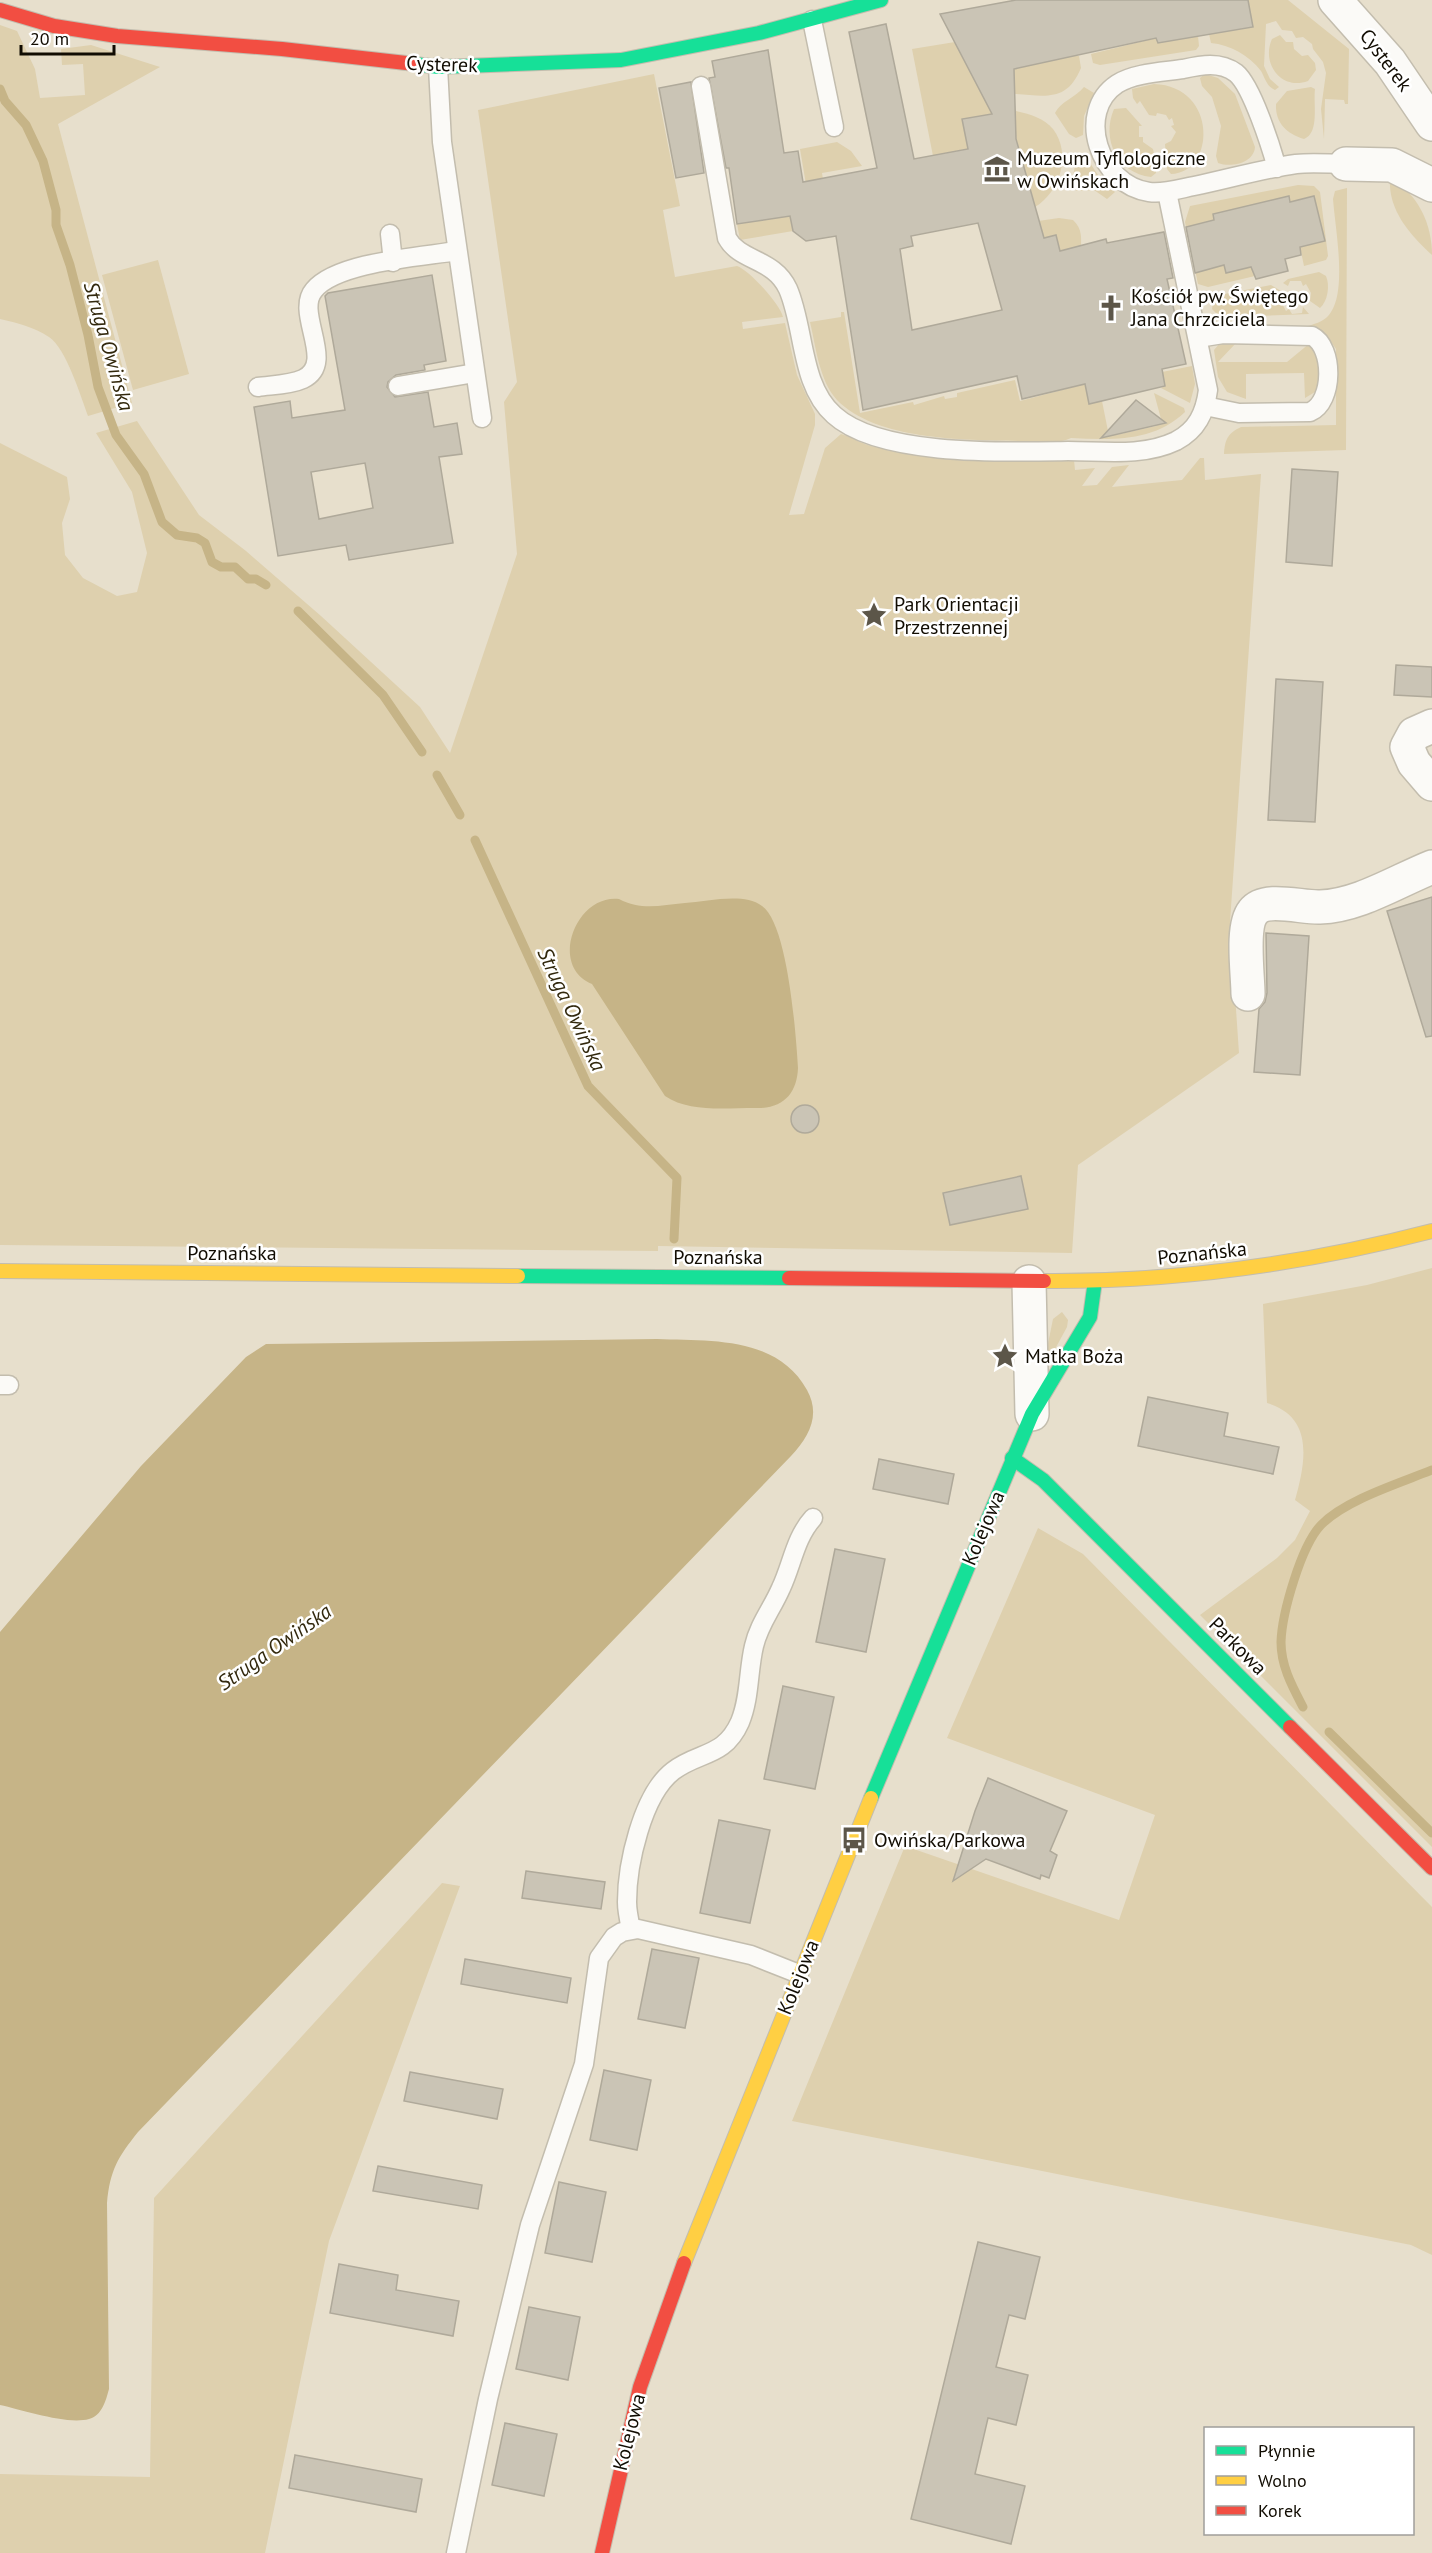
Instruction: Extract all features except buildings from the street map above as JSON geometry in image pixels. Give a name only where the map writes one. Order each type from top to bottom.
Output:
[{"type":"street","name":"Cysterek","points":[[0,10],[54,26],[117,36],[282,49],[438,67],[621,60],[812,20],[881,0]]},
{"type":"street","name":"Cysterek","points":[[1335,0],[1390,62],[1432,124]]},
{"type":"street","points":[[1346,164],[1392,165],[1432,185]]},
{"type":"street","points":[[1432,726],[1414,734],[1407,747],[1414,763],[1432,784]]},
{"type":"street","points":[[1248,994],[1247,932],[1251,914],[1257,908],[1266,905],[1317,907],[1339,904],[1432,867]]},
{"type":"street","name":"Poznańska","points":[[0,1271],[1095,1281],[1187,1275],[1293,1261],[1374,1246],[1432,1231]]},
{"type":"street","name":"Kolejowa","points":[[602,2553],[630,2425],[649,2360],[684,2262],[799,1974],[1012,1458],[1032,1414],[1090,1317],[1095,1281]]},
{"type":"street","name":"Kolejowa","points":[[1029,1282],[1032,1414]]},
{"type":"street","name":"Parkowa","points":[[1012,1458],[1043,1480],[1432,1868]]},
{"type":"lane","points":[[812,20],[834,127]]},
{"type":"lane","points":[[1277,168],[1244,81],[1226,67],[1203,65],[1127,79],[1115,85],[1099,110],[1095,129],[1098,148],[1105,164],[1117,178],[1132,187],[1149,192],[1167,192],[1277,168],[1312,163],[1346,164]]},
{"type":"lane","points":[[438,67],[442,142],[482,418]]},
{"type":"lane","points":[[701,86],[727,238],[737,251],[761,261],[783,281],[794,308],[815,386],[826,407],[843,422],[881,438],[934,447],[1011,452],[1115,452],[1152,448],[1175,441],[1197,424],[1205,406],[1208,390],[1167,192]]},
{"type":"lane","points":[[390,234],[393,262]]},
{"type":"lane","points":[[258,387],[302,379],[312,371],[316,351],[308,301],[315,288],[342,271],[457,251]]},
{"type":"lane","points":[[1198,338],[1223,334],[1312,336],[1321,342],[1326,351],[1326,393],[1316,409],[1304,412],[1239,412],[1205,406]]},
{"type":"lane","points":[[398,386],[475,373]]},
{"type":"lane","points":[[631,1929],[627,1904],[628,1885],[634,1848],[648,1807],[663,1780],[672,1772],[721,1749],[735,1732],[746,1703],[757,1634],[780,1592],[802,1532],[813,1518]]},
{"type":"lane","points":[[456,2553],[474,2463],[530,2225],[584,2064],[599,1958],[603,1950],[614,1937],[631,1929],[647,1930],[751,1955],[799,1974]]},
{"type":"shaded area","points":[[1248,0],[1288,0],[1349,49],[1348,104],[1345,104],[1344,100],[1325,99],[1324,139],[1321,109],[1326,73],[1323,62],[1312,44],[1303,37],[1296,38],[1292,31],[1282,30],[1276,21],[1266,24],[1264,66],[1270,79],[1279,87],[1275,90],[1268,85],[1256,65],[1245,56],[1232,49],[1211,43],[1209,34],[1253,27]]},
{"type":"shaded area","points":[[0,25],[17,31],[35,69],[40,98],[85,95],[83,64],[62,65],[61,49],[91,45],[160,67],[58,124],[132,403],[88,416],[72,374],[55,343],[37,331],[0,319]]},
{"type":"shaded area","points":[[1280,35],[1286,42],[1293,42],[1294,49],[1302,56],[1308,55],[1315,63],[1316,70],[1308,81],[1289,82],[1276,73],[1271,65],[1269,48],[1272,39]]},
{"type":"shaded area","points":[[1198,36],[1199,46],[1196,50],[1100,65],[1093,63],[1091,54],[1156,38],[1158,43]]},
{"type":"shaded area","points":[[955,42],[990,110],[998,110],[971,148],[933,156],[912,49]]},
{"type":"shaded area","points":[[1067,56],[1079,56],[1081,68],[1069,87],[1054,95],[1015,94],[1014,69]]},
{"type":"shaded area","points":[[654,74],[680,206],[663,210],[675,277],[737,266],[756,280],[776,304],[783,317],[742,322],[743,329],[785,323],[797,375],[815,414],[815,425],[789,515],[804,514],[825,448],[841,434],[871,446],[896,452],[947,459],[1074,460],[1075,470],[1095,468],[1082,486],[1097,485],[1112,467],[1129,465],[1112,487],[1182,480],[1200,458],[1204,458],[1205,480],[1261,474],[1230,922],[1239,1053],[1078,1165],[1072,1253],[658,1246],[658,1251],[0,1245],[0,443],[67,477],[70,499],[62,523],[65,555],[83,578],[117,596],[137,592],[147,553],[132,492],[96,433],[137,421],[199,515],[246,551],[321,616],[420,707],[450,753],[517,554],[504,402],[517,382],[478,110]]},
{"type":"shaded area","points":[[1205,74],[1218,78],[1235,94],[1255,147],[1251,157],[1241,163],[1229,165],[1218,163],[1216,156],[1221,126],[1212,97],[1202,86],[1200,78]]},
{"type":"shaded area","points":[[1154,84],[1175,88],[1190,99],[1199,113],[1203,129],[1202,146],[1196,160],[1186,170],[1171,174],[1167,169],[1165,144],[1171,141],[1176,132],[1171,126],[1174,125],[1172,118],[1169,120],[1166,115],[1157,113],[1156,116],[1149,115],[1140,101],[1137,104],[1133,98],[1132,89]]},
{"type":"shaded area","points":[[1084,87],[1094,93],[1084,116],[1083,135],[1076,138],[1069,134],[1055,113]]},
{"type":"shaded area","points":[[1311,87],[1315,89],[1315,117],[1312,131],[1304,139],[1283,127],[1276,111],[1276,104],[1287,91]]},
{"type":"shaded area","points":[[1126,108],[1142,126],[1139,126],[1139,137],[1143,137],[1143,142],[1153,149],[1154,154],[1150,155],[1151,165],[1156,165],[1156,173],[1151,177],[1129,169],[1121,162],[1111,143],[1110,120],[1114,109]]},
{"type":"shaded area","points":[[1016,111],[1036,117],[1049,125],[1059,139],[1062,150],[1057,182],[1044,200],[1035,207],[1016,139]]},
{"type":"shaded area","points":[[837,142],[851,151],[862,166],[822,173],[829,217],[812,220],[800,149]]},
{"type":"shaded area","points":[[1086,157],[1102,181],[1115,192],[1107,199],[1094,190],[1077,191],[1071,186],[1076,161]]},
{"type":"shaded area","points":[[1390,179],[1408,192],[1422,211],[1429,232],[1432,255],[1402,221],[1393,201]]},
{"type":"shaded area","points":[[1298,185],[1314,186],[1320,192],[1328,256],[1326,260],[1304,266],[1300,247],[1324,241],[1314,196],[1290,202],[1289,197],[1213,214],[1214,220],[1190,226],[1200,271],[1224,265],[1227,273],[1253,266],[1255,276],[1208,287],[1198,284],[1185,222],[1190,206]]},
{"type":"shaded area","points":[[1347,188],[1346,450],[1224,454],[1228,437],[1241,427],[1336,425],[1336,349],[1327,336],[1308,326],[1327,318],[1336,301],[1339,273],[1333,199],[1335,191]]},
{"type":"shaded area","points":[[790,216],[793,231],[740,240],[737,224]]},
{"type":"shaded area","points":[[1059,218],[1073,220],[1076,223],[1081,234],[1081,249],[1061,253],[1056,235],[1036,240],[1031,222]]},
{"type":"shaded area","points":[[158,260],[189,374],[133,390],[102,275]]},
{"type":"shaded area","points":[[1319,272],[1326,276],[1328,284],[1328,293],[1320,308],[1310,301],[1311,293],[1306,284],[1303,286],[1301,281],[1290,281],[1288,286],[1283,283],[1288,279]]},
{"type":"shaded area","points":[[1271,285],[1281,291],[1280,300],[1286,311],[1289,309],[1292,314],[1302,313],[1303,307],[1309,314],[1229,317],[1217,314],[1212,309],[1214,296]]},
{"type":"shaded area","points":[[841,312],[844,312],[860,413],[913,402],[914,405],[944,396],[945,399],[957,397],[957,393],[1015,380],[1020,401],[1085,384],[1089,403],[1102,401],[1108,431],[1116,435],[1156,426],[1161,419],[1154,393],[1184,408],[1185,412],[1160,429],[1117,439],[1071,438],[1047,442],[976,440],[924,436],[899,431],[875,424],[854,413],[837,400],[826,383],[810,322],[841,317]]},
{"type":"shaded area","points":[[1237,342],[1218,362],[1287,362],[1310,343],[1319,366],[1319,379],[1315,392],[1305,398],[1304,373],[1246,374],[1246,399],[1227,392],[1218,377],[1214,350],[1220,343]]},
{"type":"shaded area","points":[[1192,366],[1195,384],[1190,403],[1161,388],[1165,386],[1162,372]]},
{"type":"shaded area","points":[[1432,1268],[1432,1847],[1200,1615],[1277,1558],[1295,1540],[1310,1511],[1295,1500],[1303,1456],[1303,1442],[1299,1430],[1293,1419],[1282,1410],[1267,1403],[1263,1304],[1367,1285]]},
{"type":"shaded area","points":[[1062,1312],[1068,1320],[1067,1327],[1042,1373],[1053,1319]]},
{"type":"shaded area","points":[[1038,1528],[1083,1554],[1432,1907],[1432,2255],[1411,2245],[792,2121],[905,1846],[1119,1920],[1155,1815],[947,1738]]},
{"type":"shaded area","points":[[442,1883],[460,1886],[329,2241],[265,2553],[0,2553],[0,2474],[150,2477],[154,2198]]},
{"type":"water","points":[[619,899],[636,905],[652,906],[745,899],[762,906],[771,917],[778,934],[789,981],[797,1052],[798,1068],[795,1084],[784,1101],[762,1108],[712,1108],[675,1102],[665,1096],[592,984],[579,975],[572,962],[570,948],[573,933],[580,919],[590,908],[604,900]]},
{"type":"water","points":[[699,1340],[741,1345],[778,1360],[794,1372],[811,1399],[813,1417],[808,1433],[791,1456],[138,2132],[125,2149],[116,2164],[110,2182],[107,2203],[109,2389],[105,2403],[97,2415],[89,2419],[69,2420],[0,2405],[0,1632],[141,1466],[246,1357],[266,1344]]},
{"type":"waterway","name":"Struga Owińska","points":[[0,89],[5,101],[26,125],[43,161],[56,210],[56,225],[70,265],[88,335],[98,387],[116,435],[144,474],[162,522],[177,535],[197,538],[205,543],[212,562],[221,567],[235,567],[248,579],[256,579],[266,585]]},
{"type":"waterway","name":"Struga Owińska","points":[[298,611],[383,695],[422,752]]},
{"type":"waterway","name":"Struga Owińska","points":[[437,775],[460,815]]},
{"type":"waterway","name":"Struga Owińska","points":[[475,840],[588,1086],[677,1178],[674,1239]]},
{"type":"waterway","points":[[1303,1707],[1285,1668],[1281,1642],[1285,1614],[1294,1580],[1306,1548],[1321,1525],[1331,1516],[1358,1500],[1432,1470]]},
{"type":"waterway","points":[[1329,1732],[1432,1833]]},
{"type":"traffic: fast","points":[[415,64],[438,67],[621,60],[759,33],[881,0]]},
{"type":"traffic: fast","points":[[518,1276],[789,1278]]},
{"type":"traffic: fast","points":[[871,1798],[1032,1414],[1090,1317],[1095,1281]]},
{"type":"traffic: fast","points":[[1012,1458],[1043,1480],[1290,1727]]},
{"type":"traffic: slow","points":[[1044,1281],[1142,1278],[1240,1269],[1336,1253],[1432,1231]]},
{"type":"traffic: slow","points":[[0,1271],[518,1276]]},
{"type":"traffic: slow","points":[[684,2263],[871,1798]]},
{"type":"traffic: jam","points":[[0,10],[54,26],[117,36],[282,49],[415,64]]},
{"type":"traffic: jam","points":[[789,1278],[1044,1281]]},
{"type":"traffic: jam","points":[[1290,1727],[1432,1868]]},
{"type":"traffic: jam","points":[[602,2553],[640,2387],[684,2263]]},
{"type":"place","name":"Muzeum Tyflologiczne w Owińskach","points":[[997,169]]},
{"type":"place","name":"Kościół pw. Świętego Jana Chrzciciela","points":[[1111,308]]},
{"type":"place","name":"Park Orientacji Przestrzennej","points":[[874,615]]},
{"type":"place","name":"Matka Boża","points":[[1005,1356]]},
{"type":"place","name":"Owińska/Parkowa","points":[[854,1840]]}]
